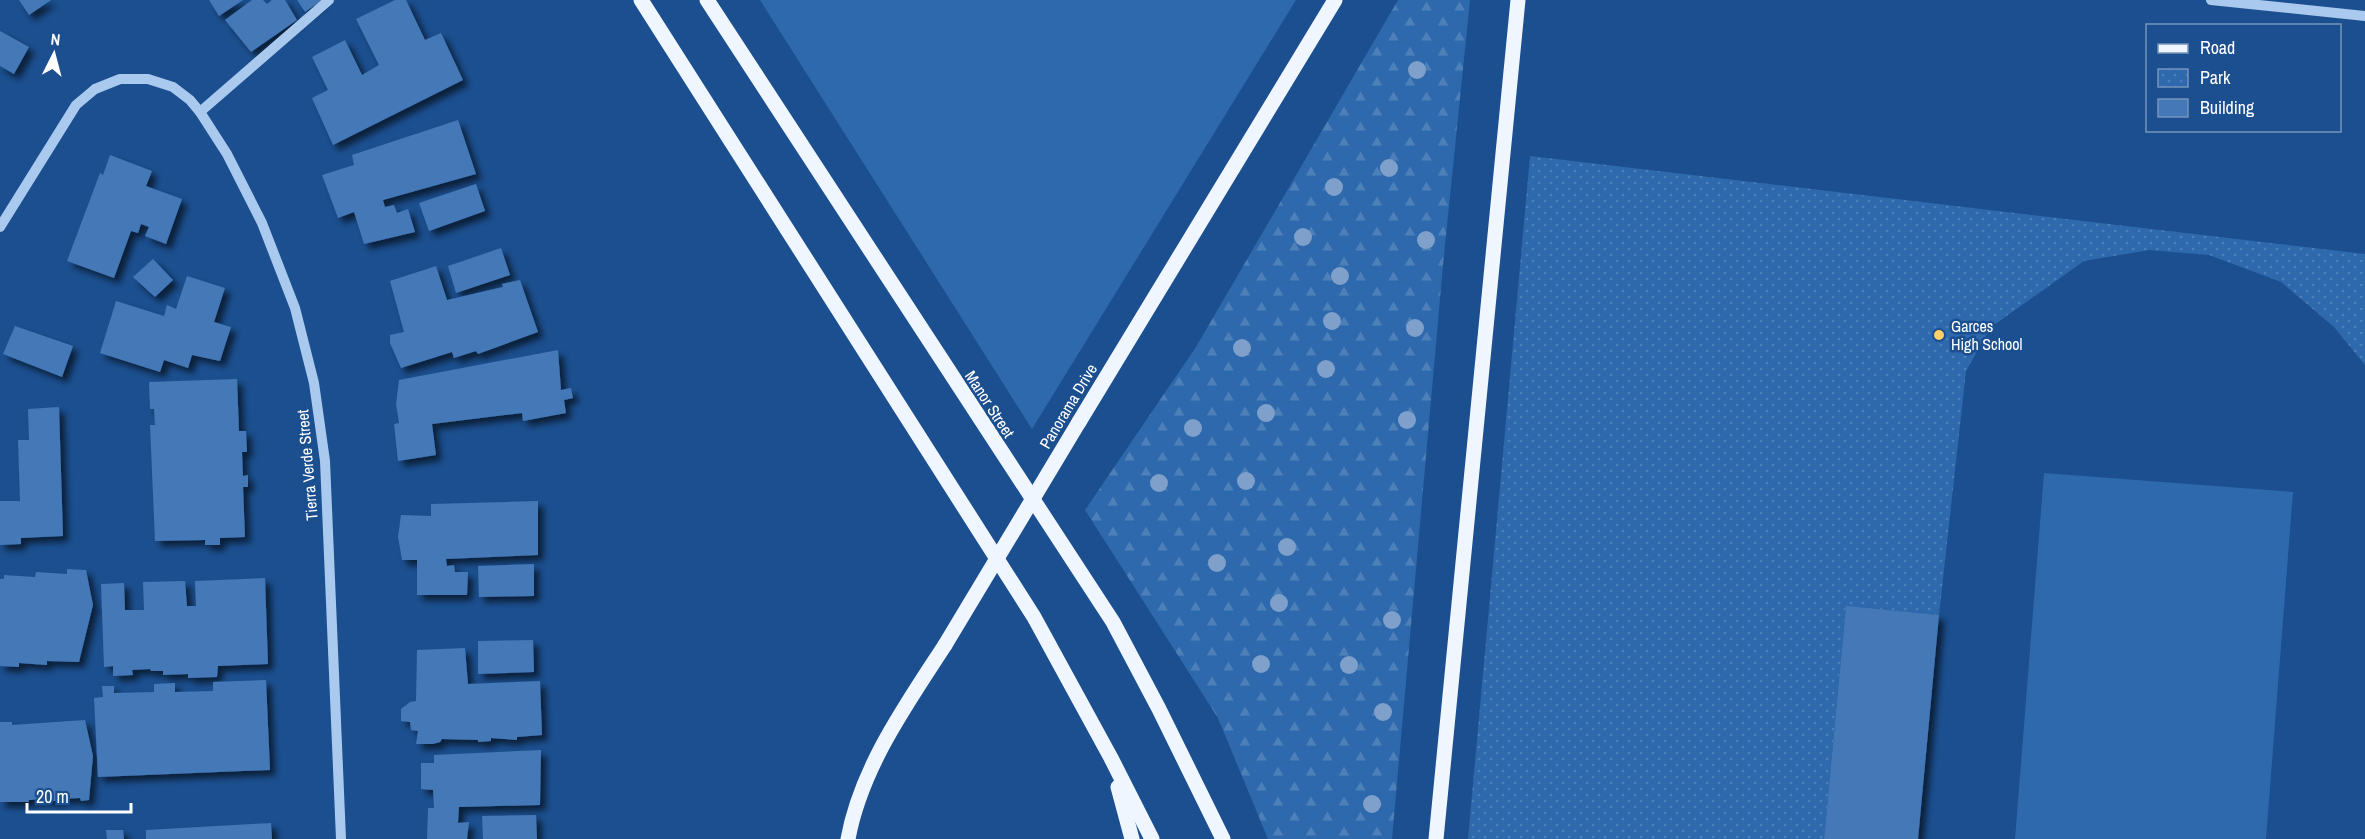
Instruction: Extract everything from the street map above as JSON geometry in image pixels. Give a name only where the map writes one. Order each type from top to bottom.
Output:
[{"type":"main road","points":[[641,0],[1034,617],[1111,758],[1152,839]]},
{"type":"main road","name":"Manor Street","points":[[707,0],[1113,622],[1223,839]]},
{"type":"main road","name":"Panorama Drive","points":[[848,839],[851,821],[873,765],[905,707],[945,645],[1335,0]]},
{"type":"main road","points":[[1436,839],[1518,0]]},
{"type":"main road","points":[[1111,758],[1132,839]]},
{"type":"street","points":[[200,112],[329,0]]},
{"type":"street","points":[[2211,0],[2365,16]]},
{"type":"street","name":"Tierra Verde Street","points":[[0,227],[76,105],[95,88],[120,79],[148,79],[172,87],[190,100],[200,112],[226,154],[262,223],[295,308],[314,383],[325,461],[341,839]]},
{"type":"green space","points":[[760,0],[1296,0],[1032,429]]},
{"type":"green space","points":[[1398,0],[1470,0],[1443,265],[1392,839],[1268,839],[1218,718],[1085,510],[1196,347]]},
{"type":"green space","points":[[1530,156],[2365,254],[2365,365],[2334,327],[2281,282],[2209,255],[2149,250],[2084,261],[1991,327],[1966,371],[1939,615],[1846,607],[1824,839],[1468,839]]},
{"type":"green space","points":[[2044,473],[2293,492],[2266,839],[2015,839]]},
{"type":"building","points":[[19,0],[51,0],[29,15]]},
{"type":"building","points":[[209,0],[243,0],[219,16]]},
{"type":"building","points":[[252,0],[263,0],[267,4],[272,0],[285,0],[297,20],[251,52],[225,20]]},
{"type":"building","points":[[297,0],[322,0],[305,12]]},
{"type":"building","points":[[395,0],[406,0],[425,40],[441,33],[463,80],[333,145],[312,98],[328,90],[312,57],[345,40],[362,75],[379,65],[356,19]]},
{"type":"building","points":[[0,31],[29,47],[14,74],[0,66]]},
{"type":"building","points":[[458,120],[476,174],[383,200],[385,207],[394,205],[397,213],[408,209],[415,232],[364,244],[354,212],[338,218],[322,175],[354,165],[352,155]]},
{"type":"building","points":[[110,155],[152,171],[146,186],[182,199],[166,244],[145,236],[149,227],[141,224],[138,233],[131,231],[114,278],[67,261],[100,173],[103,175]]},
{"type":"building","points":[[476,184],[485,211],[429,231],[419,203]]},
{"type":"building","points":[[501,248],[510,275],[456,293],[448,266]]},
{"type":"building","points":[[153,259],[173,280],[155,297],[133,277]]},
{"type":"building","points":[[436,266],[447,300],[503,287],[502,284],[520,280],[538,332],[478,354],[476,351],[454,358],[452,352],[401,368],[390,343],[390,335],[404,332],[390,281]]},
{"type":"building","points":[[187,276],[225,288],[214,322],[231,327],[220,361],[192,355],[188,368],[164,360],[160,372],[100,353],[116,301],[164,316],[167,305],[176,309]]},
{"type":"building","points":[[15,326],[73,346],[62,377],[3,354]]},
{"type":"building","points":[[558,350],[561,390],[571,388],[573,398],[564,400],[566,413],[523,421],[522,413],[432,424],[436,455],[398,461],[394,424],[399,423],[396,404],[399,380]]},
{"type":"building","points":[[237,379],[239,431],[246,431],[247,452],[242,452],[243,476],[248,475],[248,487],[243,487],[245,537],[220,538],[220,545],[205,545],[205,540],[155,541],[150,425],[155,425],[154,409],[150,409],[149,382]]},
{"type":"building","points":[[59,407],[63,536],[21,538],[21,544],[0,545],[0,501],[20,501],[18,440],[29,440],[28,409]]},
{"type":"building","points":[[538,501],[538,555],[446,559],[447,566],[454,565],[455,572],[468,572],[467,595],[417,595],[417,560],[402,560],[398,537],[401,515],[431,516],[431,504]]},
{"type":"building","points":[[534,564],[534,596],[479,597],[478,566]]},
{"type":"building","points":[[67,569],[86,570],[93,605],[79,662],[47,661],[47,665],[19,663],[19,667],[0,666],[0,579],[4,579],[4,575],[35,577],[36,572],[67,574]]},
{"type":"building","points":[[265,578],[268,664],[218,666],[217,677],[188,678],[188,674],[163,675],[163,671],[151,671],[150,669],[132,670],[133,675],[113,676],[113,666],[104,667],[101,584],[124,583],[125,610],[144,610],[143,582],[185,581],[187,606],[196,606],[195,581]]},
{"type":"building","points":[[1846,606],[1939,615],[1918,839],[1824,839]]},
{"type":"building","points":[[533,640],[534,672],[478,674],[478,641]]},
{"type":"building","points":[[465,648],[468,684],[540,681],[542,735],[517,737],[517,740],[491,738],[491,741],[478,742],[478,740],[442,739],[433,744],[416,744],[418,731],[411,730],[410,722],[401,721],[401,709],[410,702],[416,701],[417,650]]},
{"type":"building","points":[[266,680],[270,770],[98,777],[94,698],[103,697],[102,686],[114,686],[114,693],[154,692],[154,684],[175,683],[175,692],[213,691],[213,682]]},
{"type":"building","points":[[85,720],[93,756],[89,800],[81,801],[80,798],[60,799],[60,801],[50,799],[0,802],[0,722],[12,722],[12,725]]},
{"type":"building","points":[[541,750],[540,805],[459,807],[458,823],[469,822],[467,839],[427,839],[428,808],[434,808],[433,790],[421,789],[421,763],[434,763],[434,755]]},
{"type":"building","points":[[536,815],[537,839],[483,839],[482,816]]},
{"type":"building","points":[[271,823],[272,839],[146,839],[146,830]]},
{"type":"building","points":[[106,830],[123,830],[124,839],[107,839]]},
{"type":"place","name":"Garces High School","points":[[1939,335]]}]
